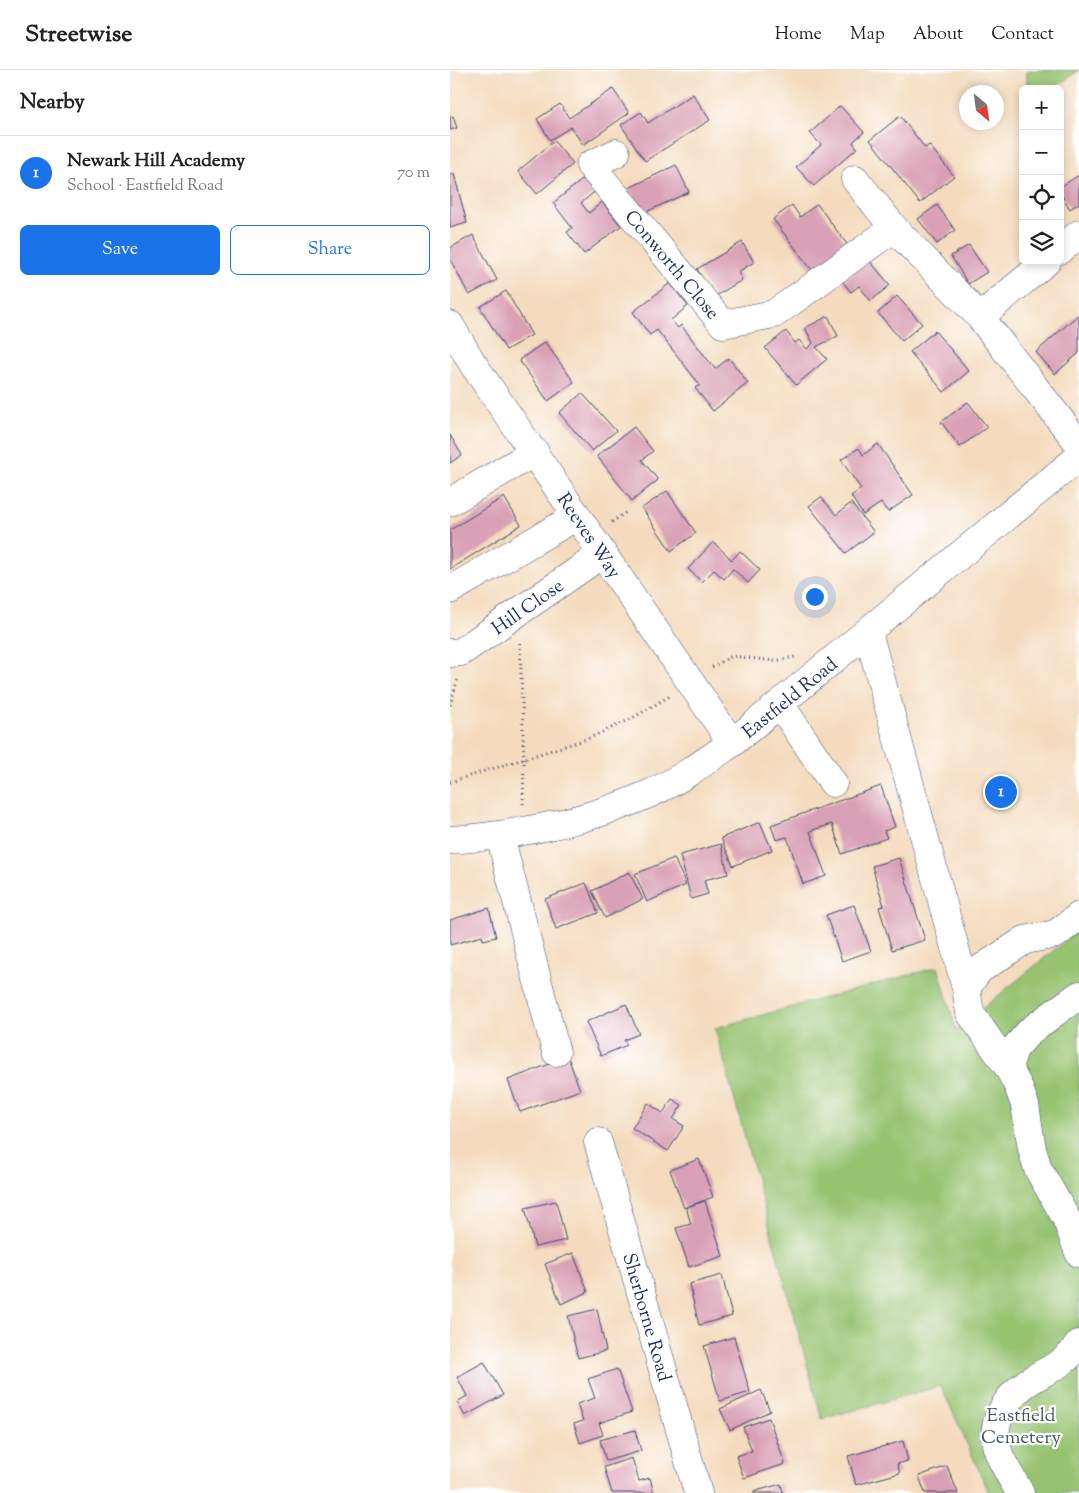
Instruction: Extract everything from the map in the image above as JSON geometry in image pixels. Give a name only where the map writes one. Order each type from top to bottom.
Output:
[{"type":"street","name":"Conworth Close","points":[[616,153],[590,166],[723,324],[774,314],[894,228]]},
{"type":"street","points":[[855,179],[894,228],[980,317],[1079,444]]},
{"type":"street","points":[[1064,247],[1079,234]]},
{"type":"street","points":[[980,317],[1042,265]]},
{"type":"street","name":"Reeves Way","points":[[450,325],[473,364],[535,452],[602,554],[692,681],[732,743]]},
{"type":"street","points":[[450,502],[535,452]]},
{"type":"street","name":"Eastfield Road","points":[[450,840],[500,836],[566,823],[652,793],[692,770],[732,743],[1079,457]]},
{"type":"street","points":[[450,590],[576,516]]},
{"type":"street","name":"Hill Close","points":[[450,653],[461,652],[602,554]]},
{"type":"street","points":[[868,632],[968,1001],[1008,1067],[1025,1105],[1032,1149],[1038,1169],[1066,1218],[1079,1253]]},
{"type":"street","points":[[780,704],[833,783]]},
{"type":"street","points":[[500,836],[513,880],[556,1052]]},
{"type":"street","points":[[968,1001],[979,970],[1025,940],[1056,934],[1079,916]]},
{"type":"street","points":[[1008,1067],[1014,1049],[1032,1030],[1079,996]]},
{"type":"street","name":"Sherborne Road","points":[[598,1142],[698,1493]]},
{"type":"street","points":[[1020,1493],[997,1448],[996,1424],[1007,1401],[1024,1384],[1053,1370],[1079,1344]]},
{"type":"path","points":[[505,622],[520,643],[524,760],[522,810]]},
{"type":"path","points":[[713,666],[732,656],[774,661],[800,656]]},
{"type":"path","points":[[450,782],[587,739],[629,720],[673,694]]},
{"type":"green space","points":[[1027,70],[1079,70],[1057,85],[1027,85]]},
{"type":"green space","name":"Eastfield Cemetery","points":[[1079,930],[1079,1493],[989,1493],[941,1386],[822,1419],[715,1028],[938,967],[956,1030]]},
{"type":"building","points":[[613,89],[629,113],[583,145],[571,127],[550,140],[537,119],[560,104],[569,118]]},
{"type":"building","points":[[693,94],[710,120],[645,161],[621,125],[641,112],[648,123]]},
{"type":"building","points":[[840,106],[864,132],[853,142],[857,148],[814,186],[796,167],[821,145],[810,133]]},
{"type":"building","points":[[453,116],[457,128],[450,130],[450,117]]},
{"type":"building","points":[[900,116],[925,148],[929,145],[954,176],[920,203],[870,140]]},
{"type":"building","points":[[554,141],[573,164],[537,194],[518,171]]},
{"type":"building","points":[[676,165],[689,192],[642,214],[629,188]]},
{"type":"building","points":[[454,174],[467,223],[450,228],[450,175]]},
{"type":"building","points":[[1079,175],[1079,203],[1070,209],[1064,199],[1064,184]]},
{"type":"building","points":[[587,176],[598,189],[581,203],[589,213],[602,202],[621,226],[584,254],[567,232],[572,228],[553,203]]},
{"type":"building","points":[[817,204],[849,247],[814,273],[773,219],[792,205],[800,217]]},
{"type":"building","points":[[937,205],[955,230],[937,244],[918,219]]},
{"type":"building","points":[[473,235],[497,280],[469,295],[450,259],[450,248]]},
{"type":"building","points":[[742,242],[754,262],[738,272],[742,280],[714,297],[697,269]]},
{"type":"building","points":[[969,245],[987,272],[968,284],[951,256]]},
{"type":"building","points":[[869,260],[890,285],[871,301],[859,286],[851,292],[843,282]]},
{"type":"building","points":[[670,283],[688,306],[671,320],[678,328],[681,325],[715,369],[729,358],[748,383],[713,411],[695,388],[700,385],[657,330],[650,335],[633,312]]},
{"type":"building","points":[[506,291],[532,335],[506,350],[480,307]]},
{"type":"building","points":[[897,296],[922,324],[902,341],[878,313]]},
{"type":"building","points":[[1079,314],[1079,353],[1055,374],[1036,352]]},
{"type":"building","points":[[828,316],[838,336],[816,347],[827,359],[796,385],[765,348],[786,331],[795,343],[799,340],[807,349],[813,343],[805,328]]},
{"type":"building","points":[[935,331],[969,371],[944,392],[910,352]]},
{"type":"building","points":[[545,342],[574,382],[548,401],[519,360]]},
{"type":"building","points":[[582,393],[616,431],[592,451],[559,413]]},
{"type":"building","points":[[968,402],[987,427],[960,447],[941,422]]},
{"type":"building","points":[[634,427],[653,451],[642,460],[658,480],[632,501],[597,456]]},
{"type":"building","points":[[450,435],[462,455],[450,463]]},
{"type":"building","points":[[878,444],[913,495],[888,512],[881,503],[863,515],[851,496],[861,489],[841,460],[859,448],[863,455]]},
{"type":"building","points":[[667,491],[696,533],[671,551],[642,508]]},
{"type":"building","points":[[504,497],[521,525],[450,569],[450,530]]},
{"type":"building","points":[[821,497],[836,515],[851,503],[874,532],[846,553],[809,506]]},
{"type":"building","points":[[713,542],[732,560],[740,551],[760,570],[748,583],[733,569],[724,579],[714,570],[702,582],[688,569]]},
{"type":"building","points":[[881,786],[895,827],[884,831],[887,838],[842,854],[832,824],[810,831],[826,876],[803,884],[787,837],[776,840],[771,825]]},
{"type":"building","points":[[760,822],[772,850],[733,866],[721,838]]},
{"type":"building","points":[[721,844],[728,874],[704,880],[708,894],[691,899],[680,855]]},
{"type":"building","points":[[674,858],[686,885],[647,902],[635,874]]},
{"type":"building","points":[[899,858],[925,940],[892,950],[879,907],[884,906],[872,866]]},
{"type":"building","points":[[629,872],[643,899],[605,918],[592,891]]},
{"type":"building","points":[[586,883],[598,913],[556,929],[545,899]]},
{"type":"building","points":[[854,905],[871,951],[842,961],[826,915]]},
{"type":"building","points":[[489,908],[496,937],[483,940],[482,936],[450,945],[450,920]]},
{"type":"building","points":[[626,1004],[639,1034],[624,1040],[627,1045],[601,1056],[586,1022]]},
{"type":"building","points":[[568,1057],[580,1090],[520,1112],[508,1080]]},
{"type":"building","points":[[672,1099],[682,1105],[673,1119],[684,1126],[668,1151],[632,1128],[648,1103],[663,1113]]},
{"type":"building","points":[[699,1159],[713,1197],[684,1208],[670,1170]]},
{"type":"building","points":[[556,1201],[566,1240],[535,1247],[525,1208]]},
{"type":"building","points":[[705,1201],[723,1256],[689,1267],[676,1228],[691,1224],[686,1207]]},
{"type":"building","points":[[573,1253],[588,1292],[561,1304],[545,1264]]},
{"type":"building","points":[[722,1275],[732,1316],[699,1325],[689,1284]]},
{"type":"building","points":[[597,1309],[606,1351],[578,1358],[568,1316]]},
{"type":"building","points":[[734,1337],[750,1392],[720,1401],[704,1346]]},
{"type":"building","points":[[484,1362],[503,1395],[465,1416],[457,1402],[467,1396],[457,1377]]},
{"type":"building","points":[[617,1369],[632,1412],[599,1423],[603,1435],[580,1443],[574,1424],[583,1421],[577,1404],[595,1398],[588,1379]]},
{"type":"building","points":[[761,1390],[770,1411],[730,1430],[720,1409]]},
{"type":"building","points":[[769,1418],[785,1464],[744,1478],[736,1456],[752,1451],[743,1427]]},
{"type":"building","points":[[635,1430],[641,1451],[606,1461],[600,1440]]},
{"type":"building","points":[[903,1441],[908,1461],[897,1464],[900,1473],[856,1485],[848,1456]]},
{"type":"building","points":[[632,1458],[639,1481],[650,1478],[654,1493],[612,1493],[604,1467]]},
{"type":"building","points":[[947,1466],[958,1493],[925,1493],[919,1476]]},
{"type":"building","points":[[781,1484],[783,1493],[753,1493],[753,1492]]},
{"type":"place","name":"Newark Hill Academy","points":[[1001,792]]}]
